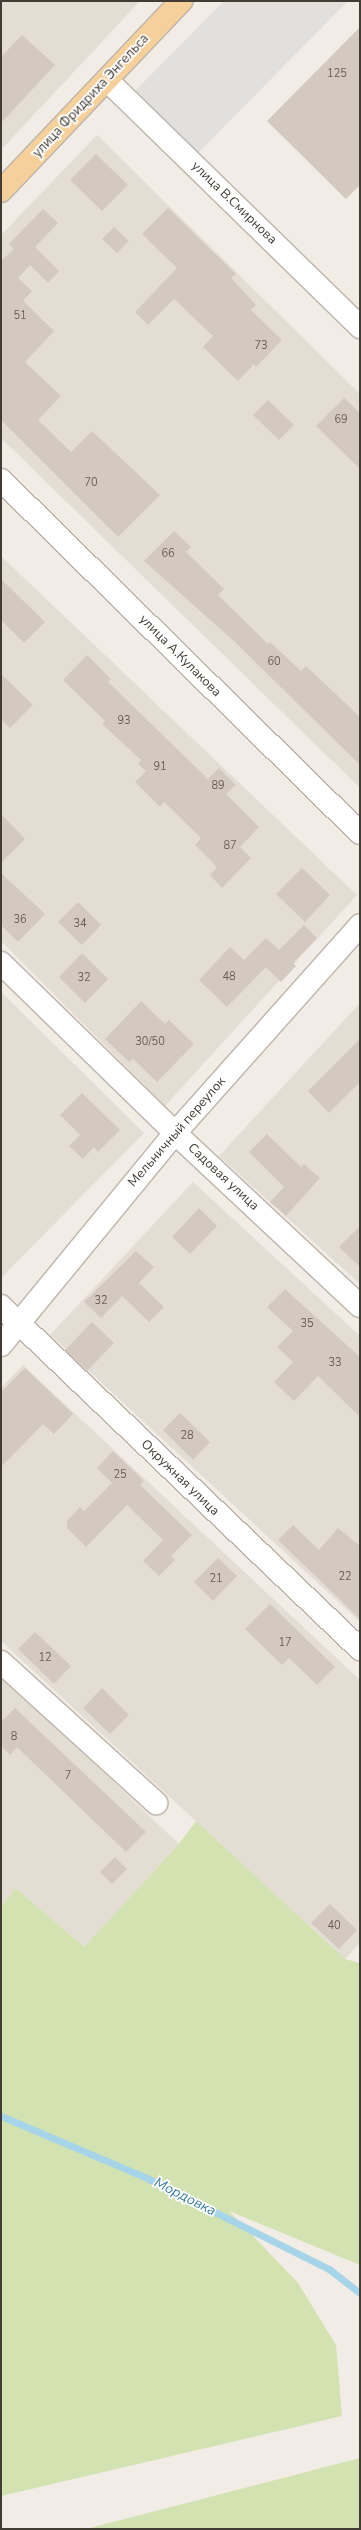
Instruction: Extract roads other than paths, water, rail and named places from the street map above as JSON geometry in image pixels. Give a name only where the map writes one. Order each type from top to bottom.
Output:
[{"type":"main road","name":"улица Фридриха Энгельса","points":[[1,191],[180,1]]},
{"type":"street","name":"улица В.Смирнова","points":[[107,80],[360,327]]},
{"type":"street","name":"улица А.Кулакова","points":[[1,480],[360,833]]},
{"type":"street","name":"Мельничный переулок","points":[[1,1345],[175,1133],[360,925]]},
{"type":"street","name":"Садовая улица","points":[[1,963],[175,1133],[360,1306]]},
{"type":"street","name":"Окружная улица","points":[[1,1306],[360,1649]]},
{"type":"street","points":[[1,1662],[156,1803]]},
{"type":"waterway","name":"Мордовка","points":[[1,2116],[147,2178],[329,2269],[360,2293]]}]
